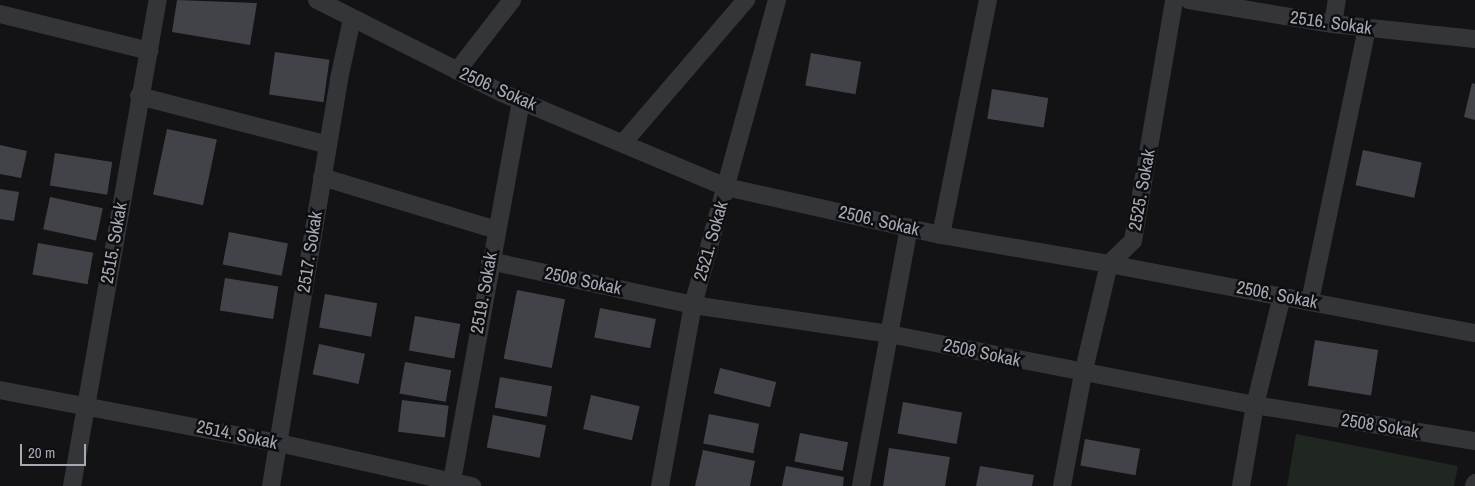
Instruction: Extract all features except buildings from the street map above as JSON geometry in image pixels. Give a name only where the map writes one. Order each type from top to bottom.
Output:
[{"type":"street","name":"2515. Sokak","points":[[72,486],[139,96],[158,0]]},
{"type":"street","name":"2506. Sokak","points":[[318,0],[352,19],[521,101],[726,186],[909,227],[941,236],[1109,264],[1475,333]]},
{"type":"street","points":[[457,71],[512,0]]},
{"type":"street","points":[[623,144],[746,0]]},
{"type":"street","name":"2521. Sokak","points":[[660,486],[693,305],[777,0]]},
{"type":"street","points":[[941,236],[988,0]]},
{"type":"street","name":"2525. Sokak","points":[[1109,264],[1133,240],[1174,0]]},
{"type":"street","name":"2516. Sokak","points":[[1189,0],[1333,24],[1475,39]]},
{"type":"street","points":[[1333,24],[1337,0]]},
{"type":"street","points":[[0,14],[149,51]]},
{"type":"street","name":"2517. Sokak","points":[[270,486],[279,443],[322,177],[352,19]]},
{"type":"street","points":[[1310,301],[1367,28]]},
{"type":"street","points":[[139,96],[328,145]]},
{"type":"street","name":"2519. Sokak","points":[[451,484],[490,261],[521,101]]},
{"type":"street","points":[[322,177],[496,230]]},
{"type":"street","points":[[861,486],[909,227]]},
{"type":"street","name":"2508 Sokak","points":[[490,261],[693,305],[889,334],[1083,374],[1255,405],[1475,441]]},
{"type":"street","points":[[1062,486],[1083,374],[1109,264]]},
{"type":"street","points":[[1240,486],[1255,405],[1282,296]]},
{"type":"street","name":"2514. Sokak","points":[[0,390],[86,404],[279,443],[451,484],[472,486]]},
{"type":"shaded area","points":[[1296,434],[1458,466],[1454,486],[1287,486]]}]
